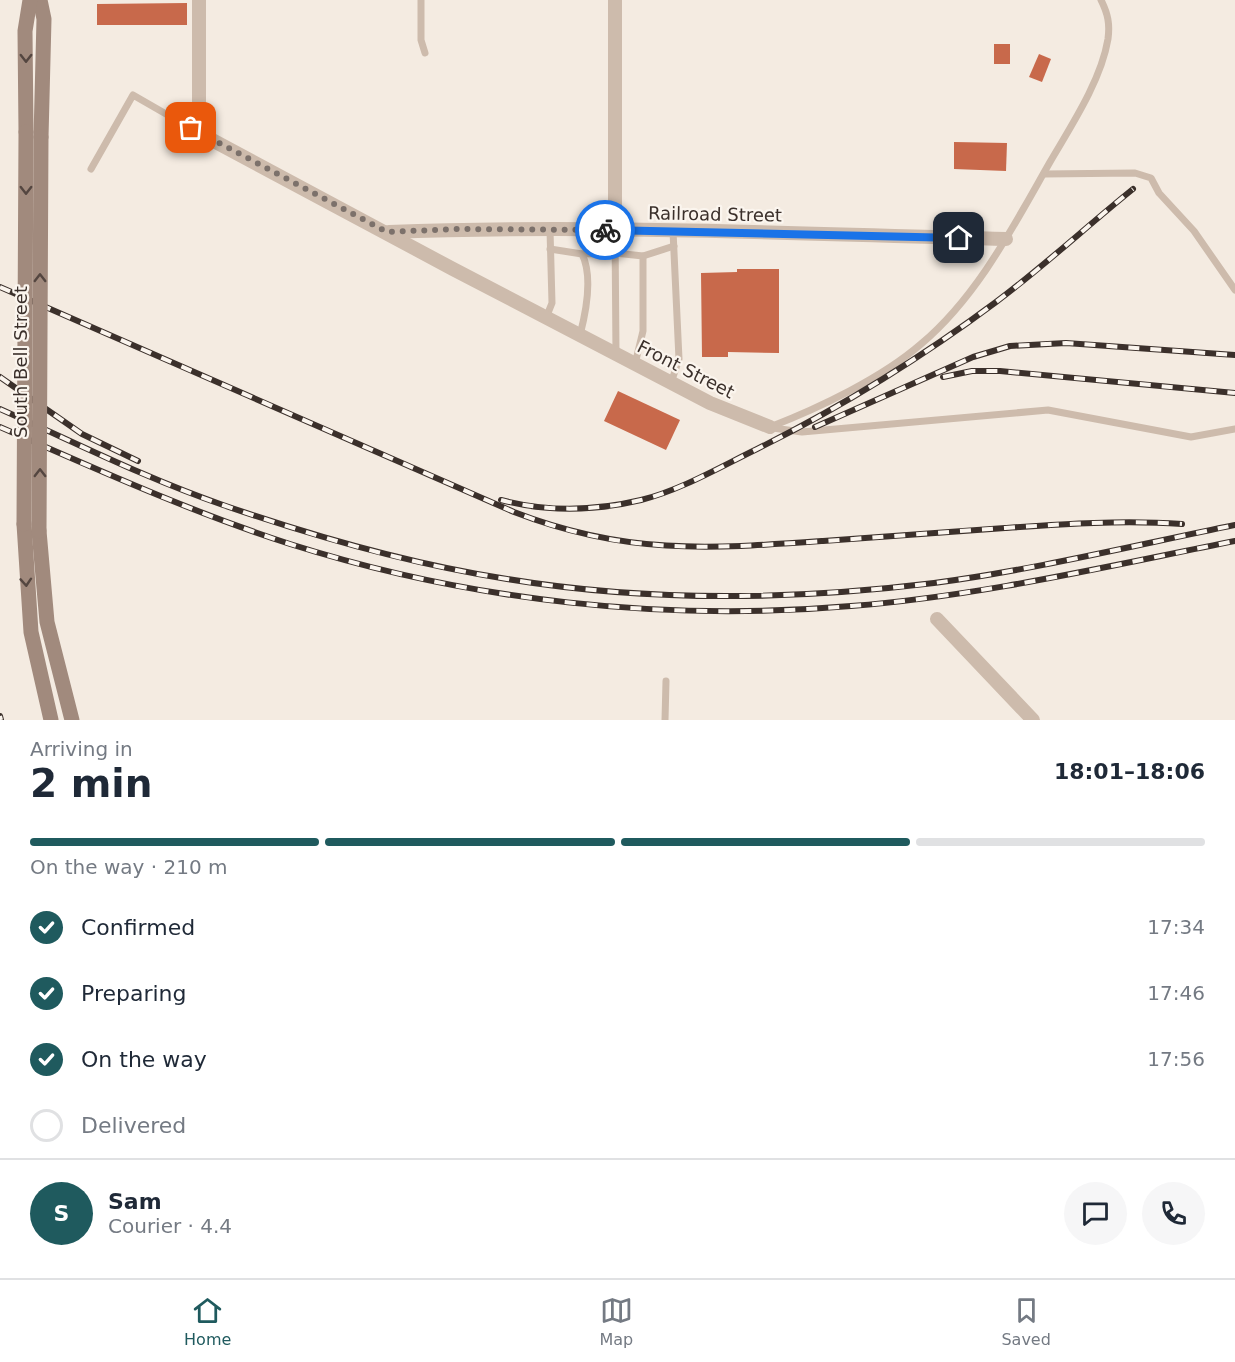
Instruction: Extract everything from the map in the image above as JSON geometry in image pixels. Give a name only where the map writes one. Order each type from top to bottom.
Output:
[{"type":"main road","name":"South Bell Street","points":[[30,0],[26,31],[24,524],[31,632],[51,720]]},
{"type":"main road","name":"South Bell Street","points":[[40,0],[44,19],[41,137],[39,531],[47,622],[72,720]]},
{"type":"street","points":[[199,0],[199,133]]},
{"type":"street","points":[[615,0],[615,230]]},
{"type":"street","name":"Front Street","points":[[199,133],[671,383],[770,428]]},
{"type":"street","name":"Railroad Street","points":[[387,232],[615,230],[1006,239]]},
{"type":"street","points":[[937,619],[1033,720]]},
{"type":"lane","points":[[421,0],[421,40],[425,53]]},
{"type":"lane","points":[[770,428],[815,410],[898,361],[921,345],[963,300],[1006,239],[1075,120],[1101,66],[1108,40],[1110,20],[1101,0]]},
{"type":"lane","points":[[91,169],[133,94],[199,133]]},
{"type":"lane","points":[[1044,174],[1135,173],[1151,178],[1159,193],[1194,231],[1235,290]]},
{"type":"lane","points":[[546,318],[552,303],[550,230]]},
{"type":"lane","points":[[615,230],[616,354]]},
{"type":"lane","points":[[671,383],[679,359],[673,231]]},
{"type":"lane","points":[[550,249],[582,254],[615,253],[643,256],[674,246]]},
{"type":"lane","points":[[580,335],[587,309],[587,264],[582,254]]},
{"type":"lane","points":[[635,364],[643,332],[643,256]]},
{"type":"lane","name":"Front Street","points":[[770,428],[802,432],[1048,410],[1191,437],[1235,429]]},
{"type":"lane","points":[[665,720],[666,681]]},
{"type":"building","points":[[187,3],[187,25],[97,25],[97,4]]},
{"type":"building","points":[[994,44],[1010,44],[1010,64],[994,64]]},
{"type":"building","points":[[1039,54],[1051,59],[1042,82],[1029,77]]},
{"type":"building","points":[[954,142],[1007,143],[1006,171],[954,169]]},
{"type":"building","points":[[737,269],[779,269],[779,353],[728,352],[728,357],[702,357],[701,273],[737,272]]},
{"type":"building","points":[[618,391],[680,420],[666,450],[604,421]]},
{"type":"railway","points":[[501,500],[536,507],[571,509],[624,504],[656,496],[715,470],[819,416],[880,381],[939,343],[1013,289],[1133,189]]},
{"type":"railway","points":[[0,287],[514,512],[593,536],[667,546],[704,547],[781,544],[1071,524],[1137,522],[1182,524]]},
{"type":"railway","points":[[815,427],[973,357],[1010,346],[1066,343],[1235,355]]},
{"type":"railway","points":[[943,377],[972,371],[1000,371],[1235,393]]},
{"type":"railway","points":[[0,377],[82,434],[138,461]]},
{"type":"railway","points":[[0,409],[166,484],[328,539],[471,573],[613,592],[720,596],[881,589],[971,578],[1235,525]]},
{"type":"railway","points":[[0,427],[180,504],[290,544],[358,564],[427,580],[497,593],[568,602],[710,611],[851,606],[996,588],[1235,541]]},
{"type":"railway","points":[[0,716],[1,720]]},
{"type":"way so far","points":[[191,128],[387,232],[457,229],[605,230]]},
{"type":"route","points":[[605,230],[959,238]]}]
